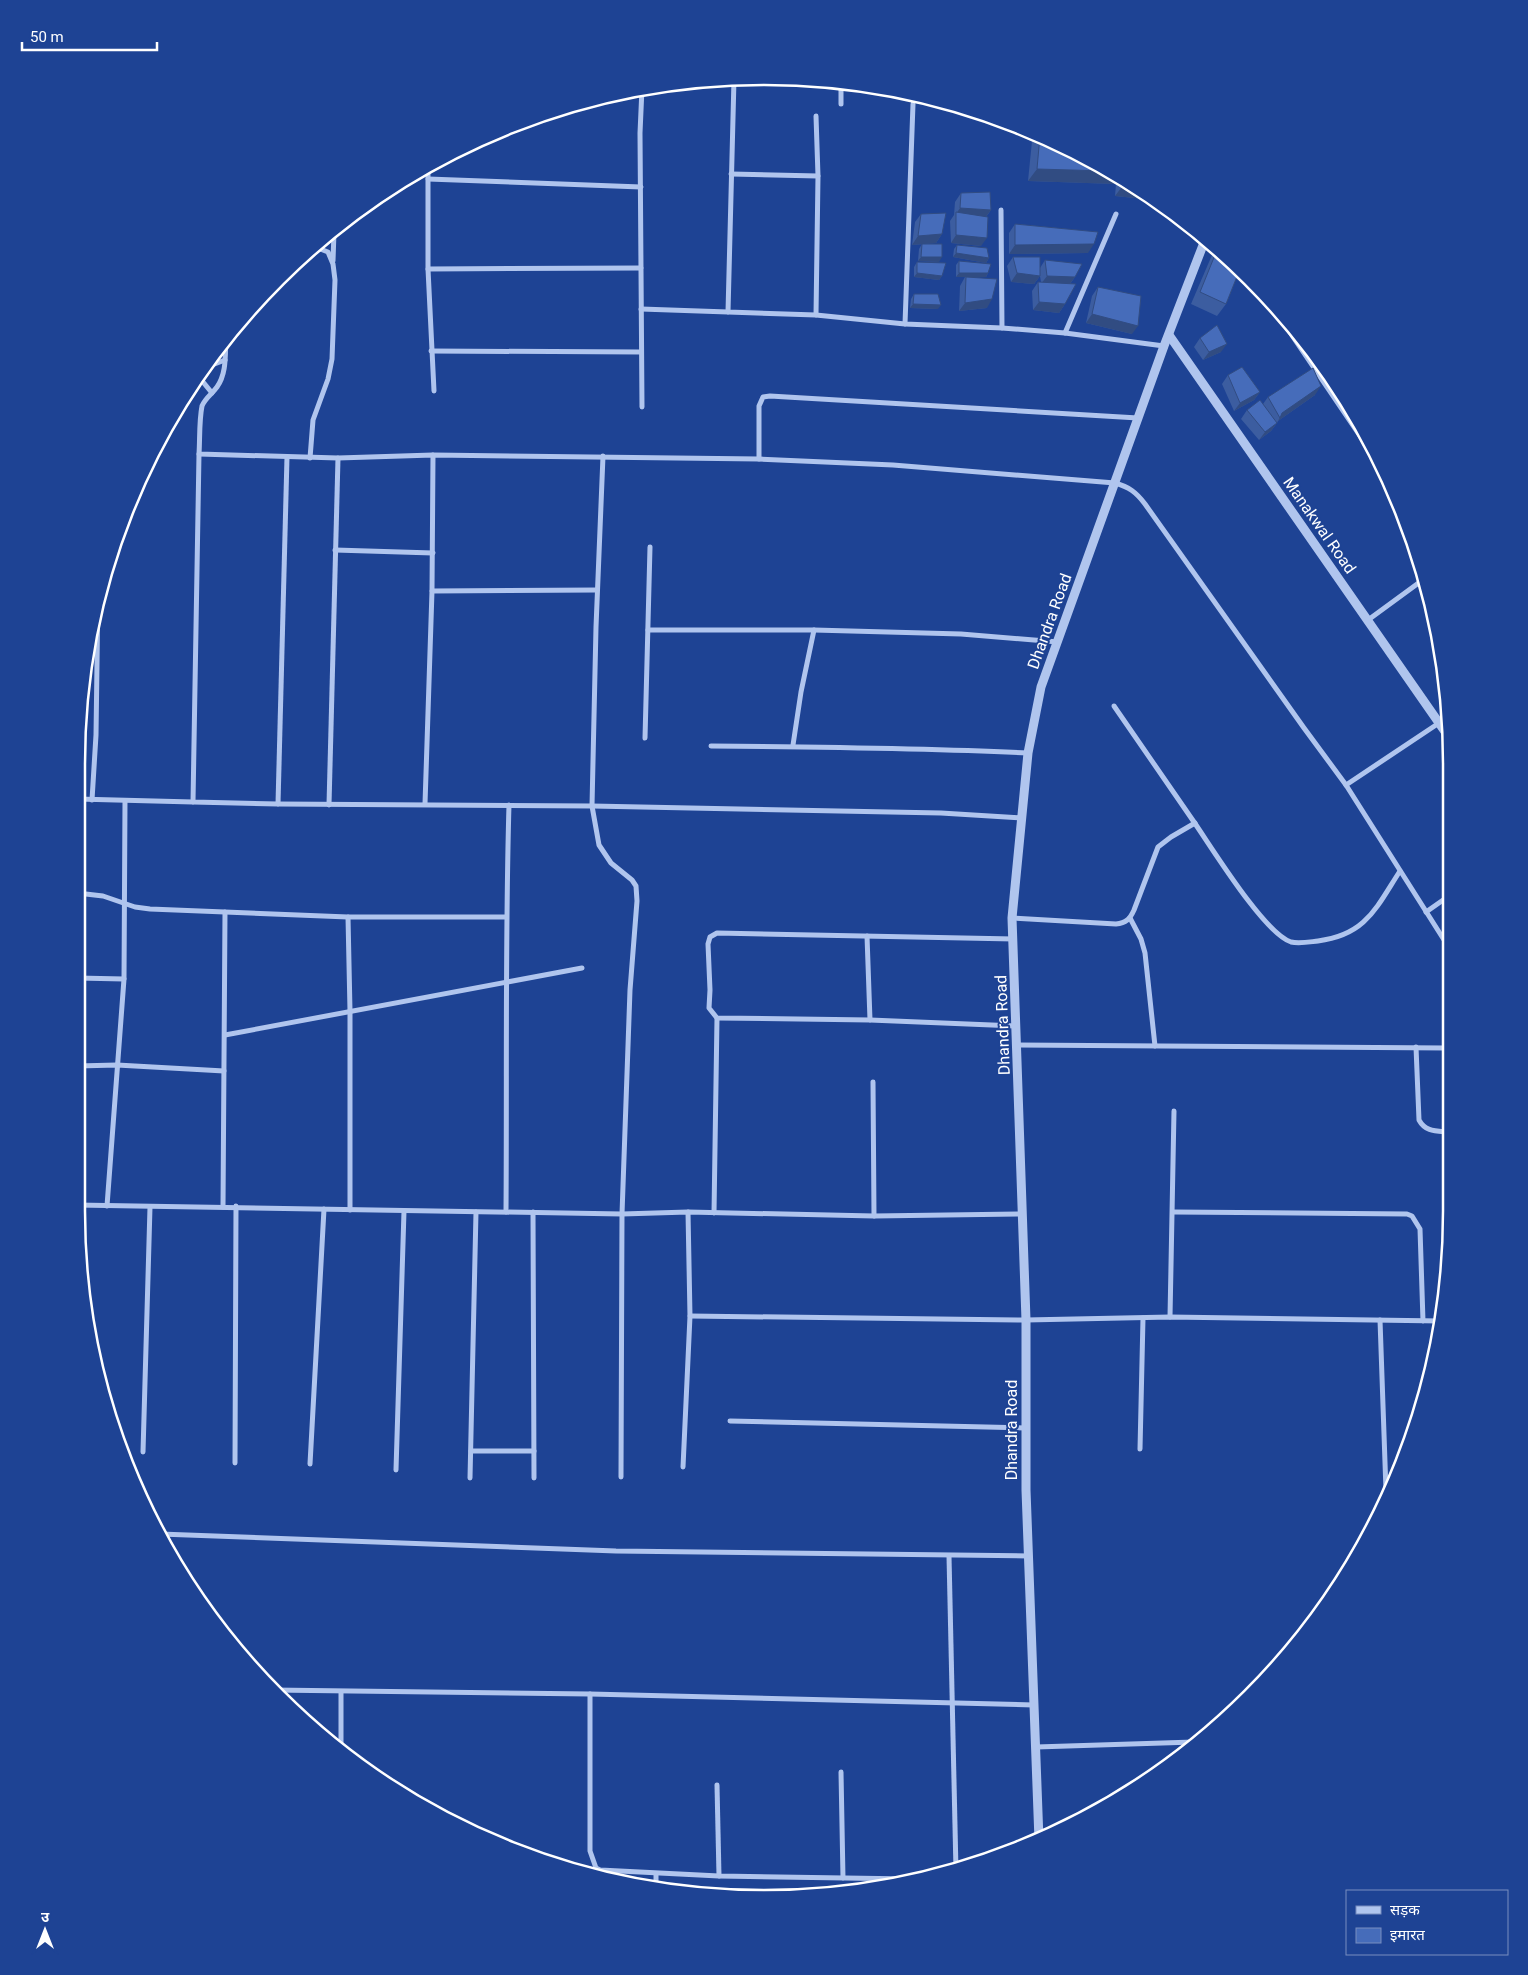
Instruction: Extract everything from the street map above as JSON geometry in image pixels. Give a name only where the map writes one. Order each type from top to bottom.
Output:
[{"type":"street","points":[[728,312],[734,86]]},
{"type":"street","points":[[841,90],[841,104]]},
{"type":"street","points":[[642,96],[642,407]]},
{"type":"street","points":[[905,324],[913,104]]},
{"type":"street","points":[[816,116],[818,176],[816,315]]},
{"type":"street","points":[[428,174],[428,269],[434,391]]},
{"type":"street","points":[[731,174],[818,176]]},
{"type":"street","points":[[428,179],[641,187]]},
{"type":"street","points":[[1001,210],[1002,328]]},
{"type":"street","points":[[1065,333],[1116,214]]},
{"type":"street","points":[[310,458],[313,420],[328,379],[332,359],[335,280],[333,264],[334,239]]},
{"type":"street","name":"Dhandra Road","points":[[1039,1831],[1030,1556],[1026,1490],[1026,1320],[1012,918],[1028,754],[1041,687],[1164,346],[1203,246]]},
{"type":"street","points":[[321,249],[328,252],[333,264]]},
{"type":"street","points":[[428,269],[641,268]]},
{"type":"street","points":[[641,309],[816,315],[905,324],[1002,328],[1065,333],[1164,346]]},
{"type":"street","name":"Manakwal Road","points":[[1169,335],[1442,728]]},
{"type":"street","points":[[1302,350],[1345,413]]},
{"type":"street","points":[[193,802],[199,454],[202,408],[222,376],[225,351]]},
{"type":"street","points":[[431,351],[642,352]]},
{"type":"street","points":[[216,363],[225,360]]},
{"type":"street","points":[[203,382],[212,393]]},
{"type":"street","points":[[759,459],[758,406],[763,397],[770,396],[1138,418]]},
{"type":"street","points":[[199,454],[310,458],[432,455],[759,459],[893,465],[1115,483],[1129,487],[1137,492],[1346,785],[1443,938]]},
{"type":"street","points":[[425,804],[433,553],[432,455]]},
{"type":"street","points":[[603,456],[592,806],[595,832],[603,853],[611,863],[632,880],[636,886],[637,893],[630,990],[622,1214],[621,1477]]},
{"type":"street","points":[[278,804],[287,457]]},
{"type":"street","points":[[329,805],[334,550],[338,458]]},
{"type":"street","points":[[645,738],[650,547]]},
{"type":"street","points":[[334,550],[433,553]]},
{"type":"street","points":[[1368,620],[1418,583]]},
{"type":"street","points":[[432,591],[598,590]]},
{"type":"street","points":[[648,630],[814,630],[961,634],[1058,642]]},
{"type":"street","points":[[793,745],[801,692],[814,630]]},
{"type":"street","points":[[92,800],[96,735],[97,640]]},
{"type":"street","points":[[1114,706],[1242,892],[1269,925],[1284,939],[1294,943],[1326,940],[1356,929],[1370,918],[1400,871]]},
{"type":"street","points":[[1346,785],[1439,723]]},
{"type":"street","points":[[711,746],[793,745],[942,749],[1028,754]]},
{"type":"street","points":[[85,800],[329,805],[592,806],[932,813],[1023,818]]},
{"type":"street","points":[[107,1206],[124,979],[126,904],[125,801]]},
{"type":"street","points":[[506,1212],[506,917],[510,805]]},
{"type":"street","points":[[1012,918],[1122,923],[1130,918],[1158,847],[1195,823]]},
{"type":"street","points":[[85,894],[104,896],[126,904],[150,908],[348,917],[506,917]]},
{"type":"street","points":[[1426,912],[1443,900]]},
{"type":"street","points":[[223,1207],[225,912]]},
{"type":"street","points":[[348,917],[350,1210]]},
{"type":"street","points":[[1130,918],[1141,939],[1145,953],[1154,1046]]},
{"type":"street","points":[[714,1213],[717,1018],[709,1008],[708,944],[713,935],[717,933],[1014,939]]},
{"type":"street","points":[[867,936],[870,1020]]},
{"type":"street","points":[[225,1035],[582,968]]},
{"type":"street","points":[[85,978],[124,979]]},
{"type":"street","points":[[717,1018],[870,1020],[1017,1026]]},
{"type":"street","points":[[1017,1045],[1443,1048]]},
{"type":"street","points":[[1416,1047],[1419,1120],[1423,1126],[1430,1130],[1443,1132]]},
{"type":"street","points":[[85,1066],[117,1065],[224,1071]]},
{"type":"street","points":[[873,1082],[874,1216]]},
{"type":"street","points":[[1170,1316],[1174,1111]]},
{"type":"street","points":[[85,1205],[236,1206],[324,1210],[622,1214],[688,1212],[874,1216],[1022,1214]]},
{"type":"street","points":[[236,1206],[236,1463]]},
{"type":"street","points":[[143,1452],[150,1207]]},
{"type":"street","points":[[310,1464],[324,1210]]},
{"type":"street","points":[[396,1470],[404,1211]]},
{"type":"street","points":[[470,1478],[476,1212]]},
{"type":"street","points":[[533,1212],[534,1478]]},
{"type":"street","points":[[683,1467],[690,1316],[688,1212]]},
{"type":"street","points":[[1173,1212],[1407,1214],[1412,1216],[1420,1228],[1423,1321]]},
{"type":"street","points":[[690,1316],[1026,1320],[1170,1316],[1434,1321]]},
{"type":"street","points":[[1140,1449],[1144,1318]]},
{"type":"street","points":[[1380,1320],[1386,1483]]},
{"type":"street","points":[[730,1421],[1027,1428]]},
{"type":"street","points":[[471,1451],[534,1451]]},
{"type":"street","points":[[168,1534],[616,1551],[1030,1556]]},
{"type":"street","points":[[950,1556],[956,1862]]},
{"type":"street","points":[[283,1690],[590,1694],[1034,1705]]},
{"type":"street","points":[[341,1692],[341,1742]]},
{"type":"street","points":[[590,1694],[590,1851],[593,1863],[600,1870]]},
{"type":"street","points":[[1036,1747],[1186,1742]]},
{"type":"street","points":[[841,1772],[843,1878]]},
{"type":"street","points":[[717,1785],[719,1876]]},
{"type":"street","points":[[602,1870],[719,1876],[886,1879]]},
{"type":"street","points":[[656,1874],[656,1881]]},
{"type":"building","points":[[1039,144],[1094,171],[1037,169]]},
{"type":"building","points":[[990,192],[991,210],[960,208],[961,193]]},
{"type":"building","points":[[956,212],[988,217],[987,238],[956,235]]},
{"type":"building","points":[[946,213],[942,234],[918,236],[921,214]]},
{"type":"building","points":[[1015,224],[1098,232],[1094,244],[1015,245]]},
{"type":"building","points":[[922,244],[942,244],[942,257],[921,257]]},
{"type":"building","points":[[957,245],[987,248],[989,258],[956,253]]},
{"type":"building","points":[[1214,256],[1237,277],[1226,304],[1200,292]]},
{"type":"building","points":[[1013,257],[1040,257],[1040,276],[1017,273]]},
{"type":"building","points":[[1045,260],[1082,264],[1075,277],[1047,276]]},
{"type":"building","points":[[959,261],[991,264],[988,273],[959,273]]},
{"type":"building","points":[[917,262],[946,263],[942,276],[917,273]]},
{"type":"building","points":[[966,277],[997,279],[992,299],[965,303]]},
{"type":"building","points":[[1038,282],[1076,284],[1065,304],[1039,302]]},
{"type":"building","points":[[1098,287],[1141,296],[1138,326],[1092,314]]},
{"type":"building","points":[[914,294],[938,294],[941,305],[913,304]]},
{"type":"building","points":[[1217,325],[1227,344],[1209,352],[1200,338]]},
{"type":"building","points":[[1242,367],[1260,392],[1240,403],[1228,375]]},
{"type":"building","points":[[1313,368],[1321,386],[1282,413],[1280,418],[1268,397]]},
{"type":"building","points":[[1260,400],[1277,423],[1265,432],[1247,410]]}]
